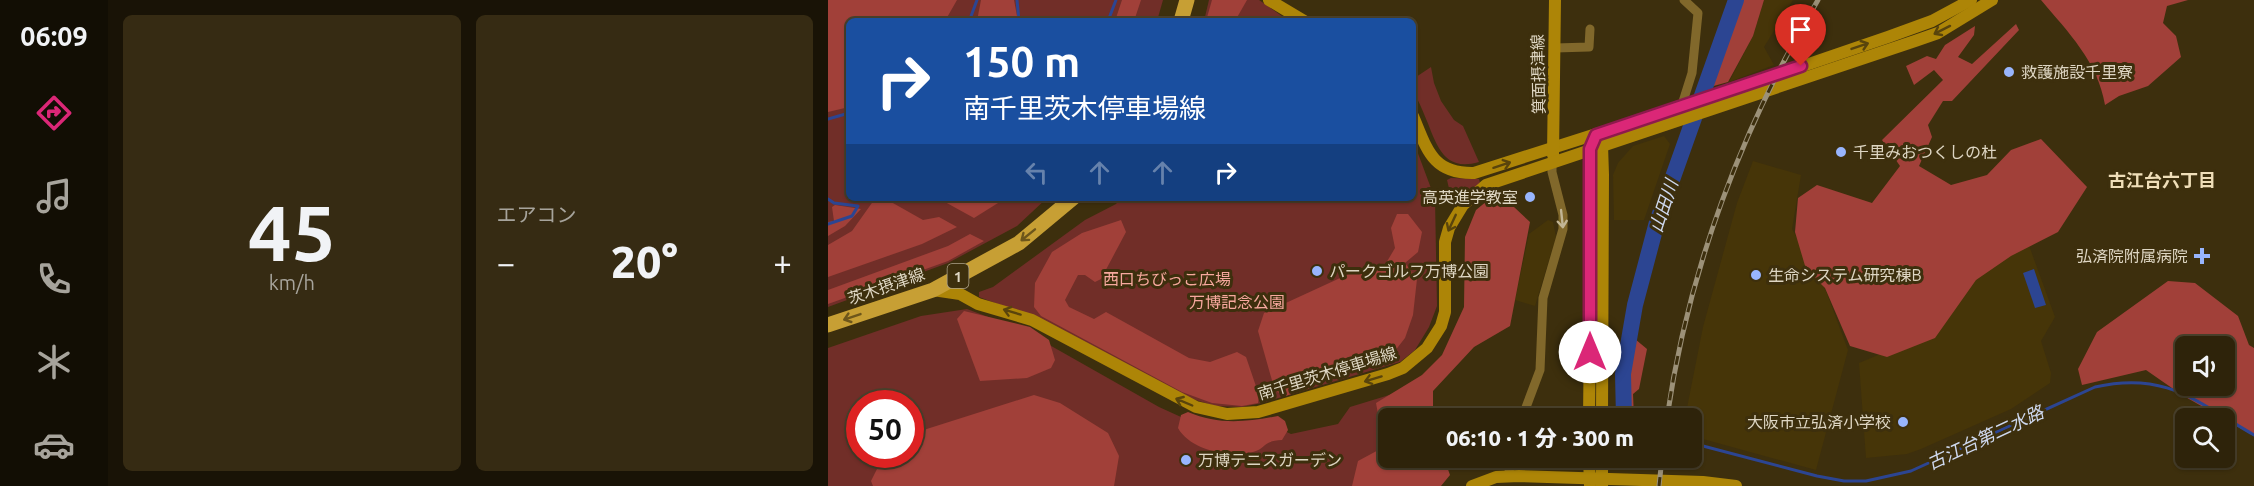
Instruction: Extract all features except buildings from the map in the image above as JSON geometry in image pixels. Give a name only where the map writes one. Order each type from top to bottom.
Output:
[{"type":"main road","points":[[1182,18],[1187,0]]},
{"type":"main road","points":[[1269,0],[1299,18]]},
{"type":"main road","name":"箕面摂津線","points":[[1552,162],[1555,0]]},
{"type":"main road","points":[[1552,162],[1684,105],[1932,21],[1971,0]]},
{"type":"main road","points":[[1416,123],[1429,154],[1440,165],[1452,171],[1474,173],[1554,147],[1596,143],[1700,114],[1930,36],[1978,11],[1992,0]]},
{"type":"main road","points":[[1589,408],[1596,143]]},
{"type":"main road","points":[[1596,143],[1602,408]]},
{"type":"main road","name":"南千里茨木停車場線","points":[[933,290],[960,294],[978,304],[1032,320],[1196,407],[1227,414],[1258,412],[1388,374],[1416,359],[1434,338],[1445,312],[1445,242],[1454,217],[1463,205],[1486,186],[1552,162]]},
{"type":"main road","name":"茨木摂津線","points":[[828,325],[933,290],[1019,243],[1069,201]]},
{"type":"main road","points":[[1592,468],[1596,483]]},
{"type":"main road","points":[[1596,483],[1600,468]]},
{"type":"main road","points":[[1472,486],[1496,477],[1508,476],[1551,482],[1736,486]]},
{"type":"street","points":[[1679,120],[1684,105],[1684,91],[1692,73],[1698,13],[1684,0]]},
{"type":"street","points":[[1555,48],[1589,48],[1590,29]]},
{"type":"street","points":[[1526,408],[1540,370],[1543,298],[1563,229],[1563,215],[1552,172],[1552,162]]},
{"type":"street","points":[[1508,476],[1510,468]]},
{"type":"shaded area","points":[[828,0],[957,0],[947,18],[846,18],[846,108],[828,112]]},
{"type":"shaded area","points":[[981,0],[1014,0],[1017,18],[978,18]]},
{"type":"shaded area","points":[[1122,0],[1141,0],[1135,18],[1116,18]]},
{"type":"shaded area","points":[[1212,0],[1247,0],[1237,18],[1207,18]]},
{"type":"shaded area","points":[[1740,0],[1764,0],[1753,36],[1728,82],[1710,87]]},
{"type":"shaded area","points":[[1764,0],[1793,0],[1764,47],[1774,65],[1729,82],[1753,36]]},
{"type":"shaded area","points":[[2041,0],[2188,0],[2167,6],[2163,23],[2176,36],[2181,57],[2148,86],[2119,96],[2105,105],[2089,61]]},
{"type":"shaded area","points":[[2016,24],[2019,30],[1952,101],[1943,101],[1928,125],[1932,137],[1919,166],[1951,185],[1987,175],[2011,150],[2041,139],[2087,187],[2058,232],[2011,256],[1976,280],[1935,338],[1887,357],[1850,346],[1825,288],[1806,269],[1795,232],[1798,198],[1817,185],[1872,203],[1900,166],[1882,140],[1943,80],[1934,70],[1914,85],[1906,66],[1927,56],[1936,59],[1945,45],[1975,26],[1974,35],[1958,57],[1972,64]]},
{"type":"shaded area","points":[[1664,136],[1670,144],[1644,220],[1614,220],[1613,175],[1618,163],[1633,146]]},
{"type":"shaded area","points":[[1753,161],[1801,175],[1792,229],[1826,291],[1848,350],[1816,470],[1702,439],[1702,408],[1687,408],[1703,327],[1737,203]]},
{"type":"shaded area","points":[[1498,192],[1530,222],[1510,326],[1474,347],[1433,391],[1433,408],[1378,408],[1378,414],[1376,403],[1422,375],[1442,355],[1464,307],[1465,237],[1476,210]]},
{"type":"shaded area","points":[[873,201],[889,201],[923,220],[939,217],[957,227],[922,244],[828,277],[828,245],[852,231]]},
{"type":"shaded area","points":[[945,201],[1001,201],[974,218]]},
{"type":"shaded area","points":[[835,205],[861,209],[845,226],[828,236],[828,222],[834,221],[832,207]]},
{"type":"shaded area","points":[[1397,214],[1408,214],[1422,232],[1418,252],[1405,263],[1417,279],[1413,315],[1405,338],[1391,356],[1286,396],[1275,391],[1258,331],[1264,313],[1364,267],[1382,270],[1395,248],[1391,228]]},
{"type":"shaded area","points":[[1121,220],[1126,232],[1101,279],[1095,282],[1085,275],[1078,275],[1065,300],[1069,307],[1094,319],[1106,312],[1189,358],[1210,362],[1237,352],[1246,357],[1259,395],[1258,403],[1242,406],[1212,403],[1182,392],[1041,316],[1034,307],[1035,283],[1052,252],[1082,233]]},
{"type":"shaded area","points":[[1548,220],[1553,222],[1556,237],[1535,306],[1515,300],[1529,234]]},
{"type":"shaded area","points":[[2023,229],[2055,317],[2041,341],[2051,373],[2050,383],[2011,409],[1921,449],[1907,454],[1866,458],[1859,363],[1890,350]]},
{"type":"shaded area","points":[[970,234],[984,241],[948,261],[828,304],[828,290],[948,246]]},
{"type":"shaded area","points":[[2168,281],[2195,283],[2238,316],[2249,345],[2254,348],[2254,436],[2235,425],[2235,408],[2205,408],[2184,396],[2235,396],[2235,336],[2175,336],[2175,390],[2146,370],[2082,385],[2078,369],[2097,332]]},
{"type":"shaded area","points":[[964,311],[1030,327],[1049,340],[1055,360],[1051,368],[1027,378],[980,381],[957,319]]},
{"type":"shaded area","points":[[1635,339],[1647,349],[1639,389],[1633,394],[1634,408],[1623,408],[1628,376],[1624,344]]},
{"type":"shaded area","points":[[1034,395],[1060,403],[1108,433],[1119,456],[1114,486],[873,486],[871,481],[878,468],[924,468],[924,430]]},
{"type":"shaded area","points":[[1188,412],[1221,421],[1255,420],[1278,416],[1285,421],[1288,430],[1282,440],[1268,443],[1253,452],[1222,453],[1201,447],[1184,436],[1178,428],[1181,415]]},
{"type":"shaded area","points":[[1378,450],[1378,468],[1448,468],[1450,475],[1441,486],[1352,486],[1358,461]]},
{"type":"green space","points":[[828,0],[1163,0],[1158,18],[846,18],[846,201],[1044,201],[1017,226],[948,263],[828,307]]},
{"type":"green space","points":[[1209,0],[1259,0],[1285,18],[1205,18]]},
{"type":"green space","points":[[1431,67],[1441,101],[1454,120],[1463,126],[1479,162],[1456,163],[1442,152],[1417,97],[1416,77]]},
{"type":"green space","name":"万博記念公園","points":[[1416,148],[1435,199],[1437,306],[1429,327],[1415,350],[1400,362],[1242,407],[1215,406],[1186,397],[1038,319],[979,297],[979,292],[993,287],[1085,220],[1118,201],[1416,201]]},
{"type":"green space","points":[[1451,178],[1479,179],[1480,183],[1453,205],[1447,180]]},
{"type":"green space","points":[[967,309],[1023,330],[1159,407],[1192,422],[1276,427],[1291,434],[1338,424],[1350,407],[1422,385],[1399,408],[1378,408],[1378,468],[1405,468],[1434,486],[828,486],[828,348],[921,316]]},
{"type":"water","points":[[2034,269],[2046,305],[2035,308],[2023,273]]},
{"type":"waterway","points":[[970,18],[977,0]]},
{"type":"waterway","points":[[1017,0],[1019,18]]},
{"type":"waterway","points":[[1109,18],[1116,0]]},
{"type":"waterway","name":"山田川","points":[[1624,408],[1623,374],[1635,305],[1657,222],[1736,0]]},
{"type":"waterway","points":[[828,119],[846,114]]},
{"type":"waterway","points":[[828,199],[834,203],[858,206],[852,216],[828,224]]},
{"type":"waterway","name":"古江台第二水路","points":[[1703,446],[1817,476],[1844,481],[1866,481],[1911,471],[2095,387],[2120,383],[2142,383],[2179,392],[2254,435]]},
{"type":"railway","points":[[1669,408],[1676,363],[1689,309],[1722,202],[1765,98],[1818,0]]},
{"type":"railway","points":[[1659,486],[1661,468]]},
{"type":"place","name":"救護施設千里寮","points":[[2009,72]]},
{"type":"place","name":"千里みおつくしの杜","points":[[1841,152]]},
{"type":"place","name":"高英進学教室","points":[[1530,197]]},
{"type":"place","name":"弘済院附属病院","points":[[2202,256]]},
{"type":"place","name":"パークゴルフ万博公園","points":[[1317,271]]},
{"type":"place","name":"生命システム研究棟B","points":[[1756,275]]},
{"type":"place","name":"大阪市立弘済小学校","points":[[1903,422]]},
{"type":"place","name":"万博テニスガーデン","points":[[1186,460]]},
{"type":"district","name":"古江台六丁目","points":[[2162,180]]},
{"type":"route","points":[[1590,352],[1590,149],[1596,135],[1801,66]]},
{"type":"park label","name":"西口ちびっこ広場","points":[[1167,279]]}]
